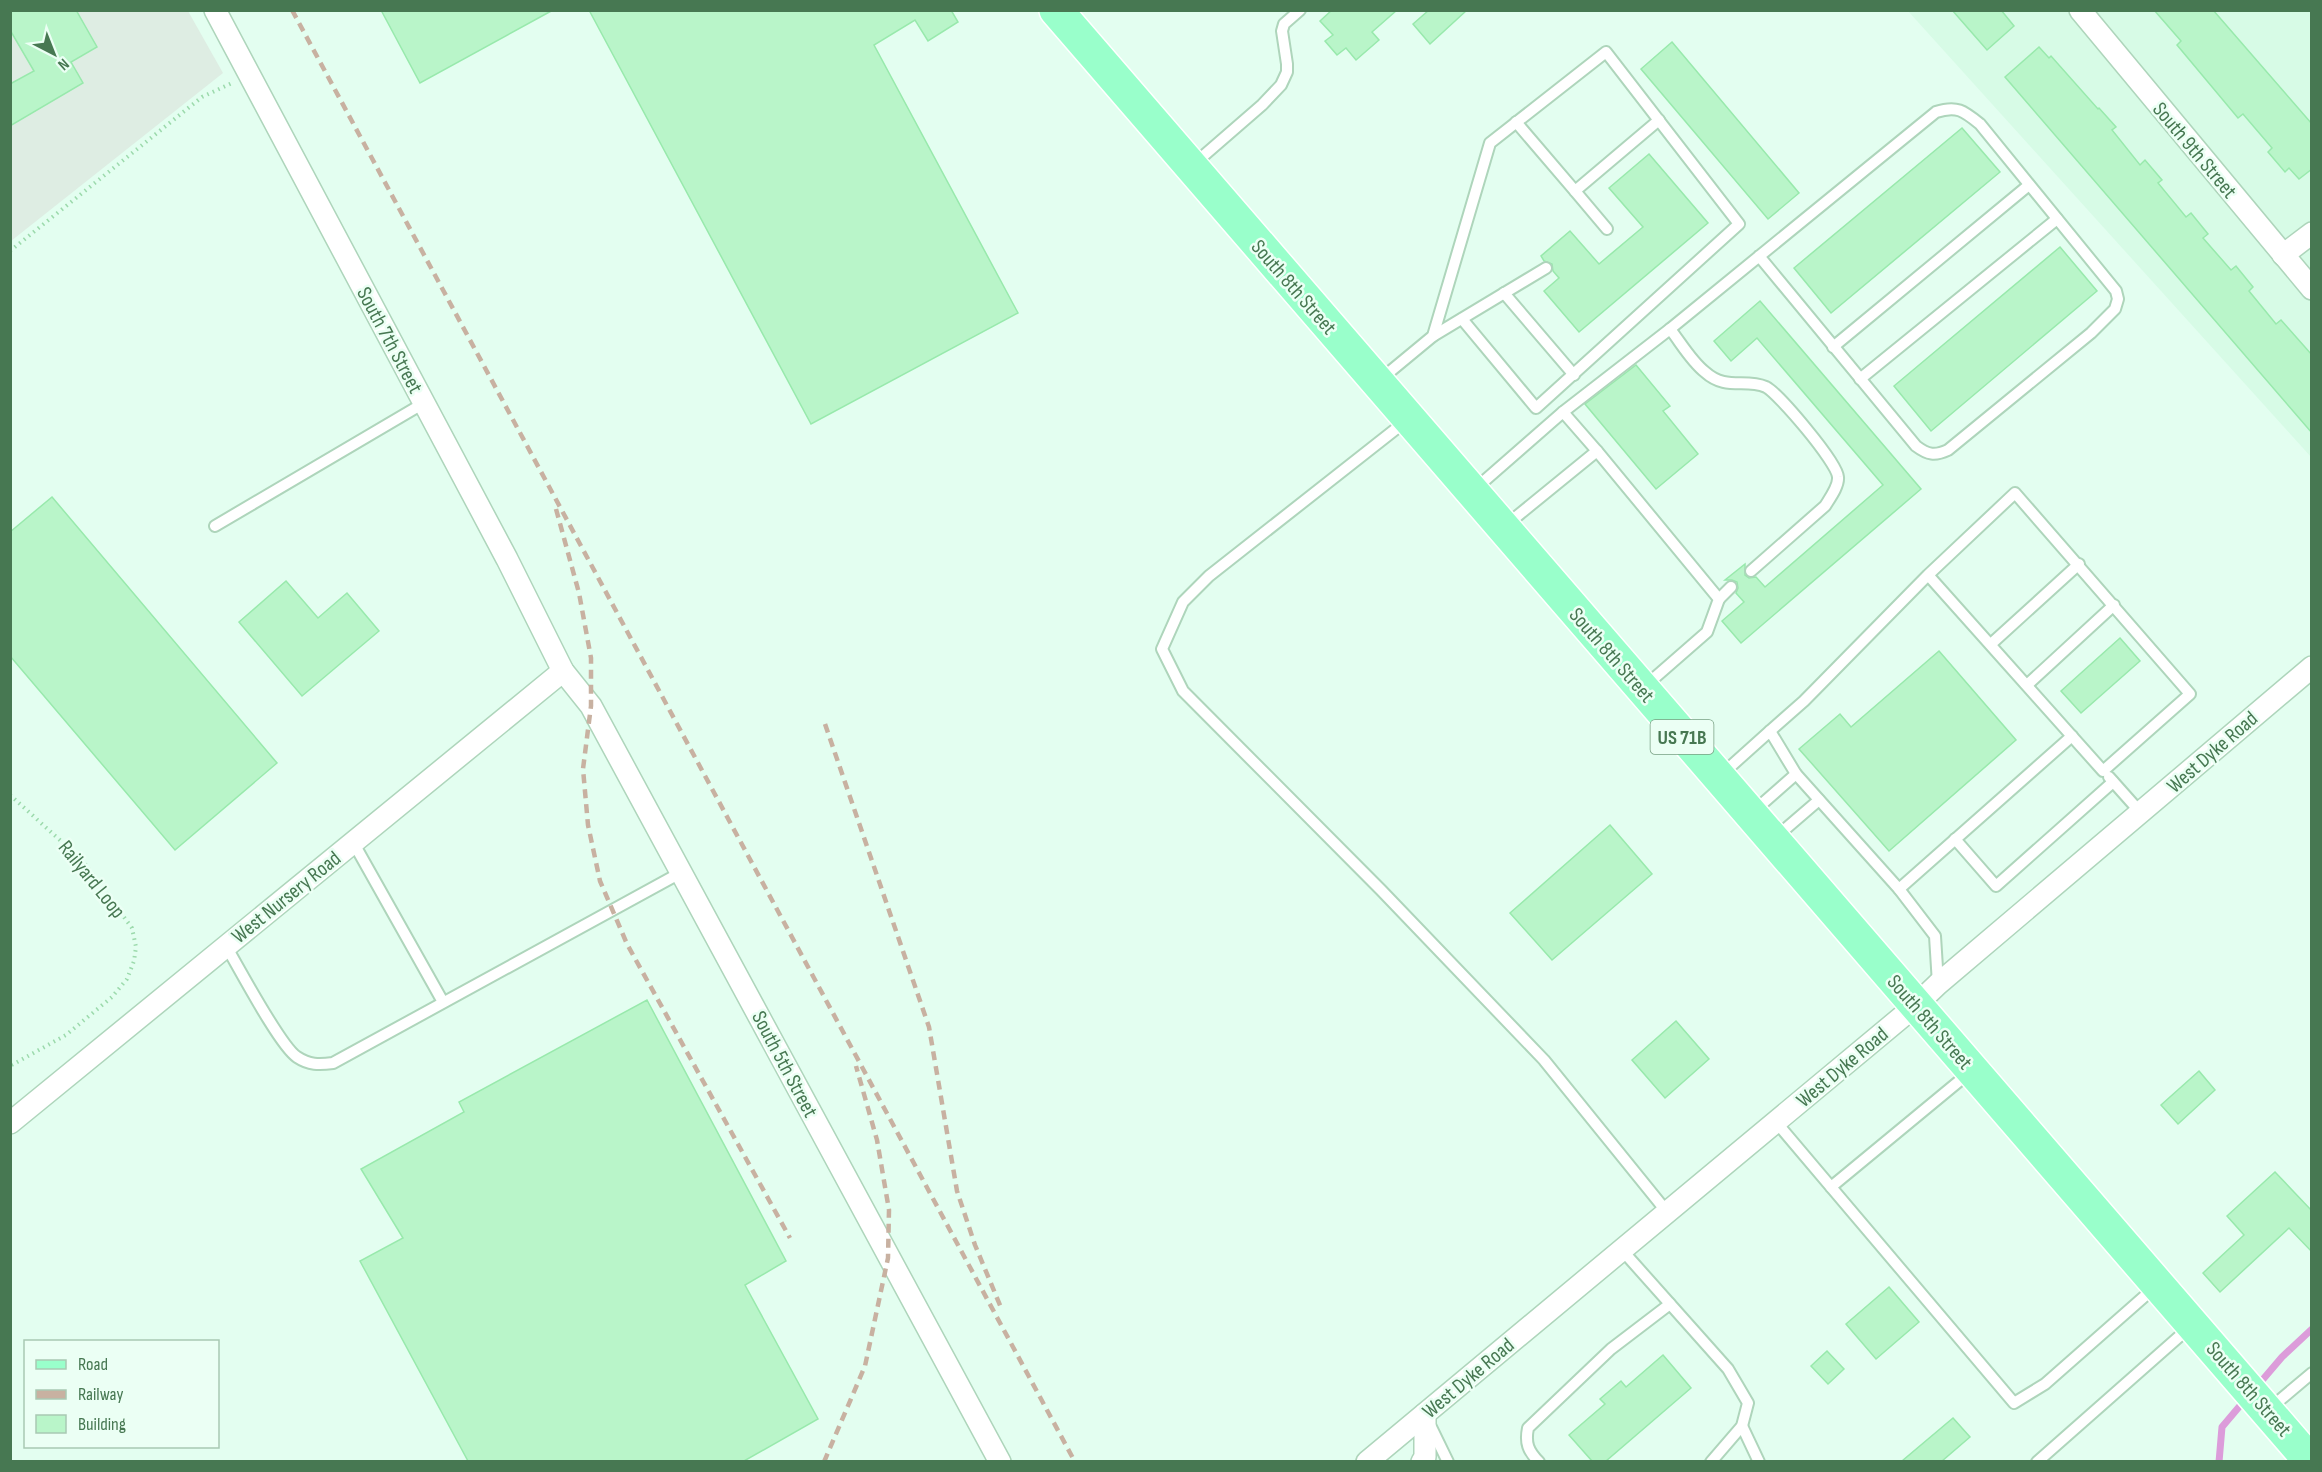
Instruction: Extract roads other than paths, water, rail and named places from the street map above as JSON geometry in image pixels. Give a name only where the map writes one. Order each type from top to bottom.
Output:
[{"type":"main road","name":"South 8th Street","points":[[1056,10],[1772,841],[1927,995],[1972,1071],[2311,1461]]},
{"type":"street","name":"South 7th Street","points":[[215,10],[424,403],[563,671]]},
{"type":"street","name":"South 9th Street","points":[[2080,10],[2312,289]]},
{"type":"street","points":[[2283,255],[2312,232]]},
{"type":"street","name":"West Dyke Road","points":[[1367,1461],[1776,1122],[2312,667]]},
{"type":"street","name":"West Nursery Road","points":[[10,1124],[563,671]]},
{"type":"street","name":"South 5th Street","points":[[563,671],[591,706],[1000,1461]]},
{"type":"street","points":[[1422,1461],[1425,1457],[1425,1414]]},
{"type":"lane","points":[[1191,167],[1281,86],[1287,64],[1282,31],[1284,24],[1300,10]]},
{"type":"lane","points":[[1432,336],[1490,143],[1606,52],[1739,224],[1536,408],[1462,319]]},
{"type":"lane","points":[[1472,492],[1563,412],[1670,329],[1759,256],[1936,112],[1947,108],[1963,111],[1980,124],[2116,291],[2118,299],[2115,309],[2091,333],[1948,450],[1938,454],[1927,454],[1916,446],[1759,256]]},
{"type":"lane","points":[[1575,191],[1659,120]]},
{"type":"lane","points":[[1516,122],[1607,230]]},
{"type":"lane","points":[[1833,347],[2029,185]]},
{"type":"lane","points":[[1860,379],[2057,219]]},
{"type":"lane","points":[[1377,383],[1432,336],[1546,268]]},
{"type":"lane","points":[[1504,293],[1574,375]]},
{"type":"lane","points":[[1670,329],[1705,372],[1725,384],[1748,384],[1767,388],[1817,441],[1833,463],[1838,477],[1834,492],[1825,506],[1751,571]]},
{"type":"lane","points":[[215,526],[424,403]]},
{"type":"lane","points":[[1563,412],[1719,599]]},
{"type":"lane","points":[[1408,418],[1209,576],[1183,602],[1162,649],[1184,691],[1381,890],[1544,1060],[1667,1212]]},
{"type":"lane","points":[[1502,528],[1597,451]]},
{"type":"lane","points":[[1718,778],[1804,701],[1928,574],[2015,493],[2190,694],[2103,771]]},
{"type":"lane","points":[[1990,644],[2079,564]]},
{"type":"lane","points":[[1928,574],[2141,813]]},
{"type":"lane","points":[[1641,689],[1707,632],[1719,599],[1731,587]]},
{"type":"lane","points":[[2027,685],[2114,605]]},
{"type":"lane","points":[[1770,731],[1796,774],[1899,889],[1935,936],[1927,995]]},
{"type":"lane","points":[[1899,889],[2072,736]]},
{"type":"lane","points":[[1750,815],[1796,774]]},
{"type":"lane","points":[[1955,839],[1996,886],[2113,782]]},
{"type":"lane","points":[[1772,841],[1819,800]]},
{"type":"lane","points":[[353,842],[443,1002]]},
{"type":"lane","points":[[226,946],[283,1041],[296,1057],[317,1066],[333,1063],[681,872]]},
{"type":"lane","points":[[1832,1187],[1972,1071]]},
{"type":"lane","points":[[1776,1122],[2014,1403],[2045,1384],[2158,1284]]},
{"type":"lane","points":[[1622,1250],[1728,1370],[1748,1403],[1742,1426],[1711,1461]]},
{"type":"lane","points":[[1539,1461],[1530,1452],[1526,1440],[1528,1428],[1611,1349],[1670,1304]]},
{"type":"lane","points":[[2037,1461],[2193,1324]]},
{"type":"lane","points":[[2267,1411],[2312,1373]]},
{"type":"lane","points":[[1425,1414],[1448,1461]]},
{"type":"lane","points":[[1742,1426],[1759,1461]]},
{"type":"waterway","points":[[2259,1384],[2282,1357],[2312,1329]]},
{"type":"waterway","points":[[2219,1462],[2222,1427],[2244,1401]]},
{"type":"railway","points":[[292,10],[1075,1462]]},
{"type":"railway","points":[[556,509],[579,593],[591,658],[591,706],[583,769],[588,825],[600,881],[627,944],[790,1238]]},
{"type":"railway","points":[[825,724],[929,1027],[957,1191],[975,1245],[1002,1310]]},
{"type":"railway","points":[[824,1462],[865,1366],[888,1258],[889,1210],[877,1140],[856,1066]]}]
